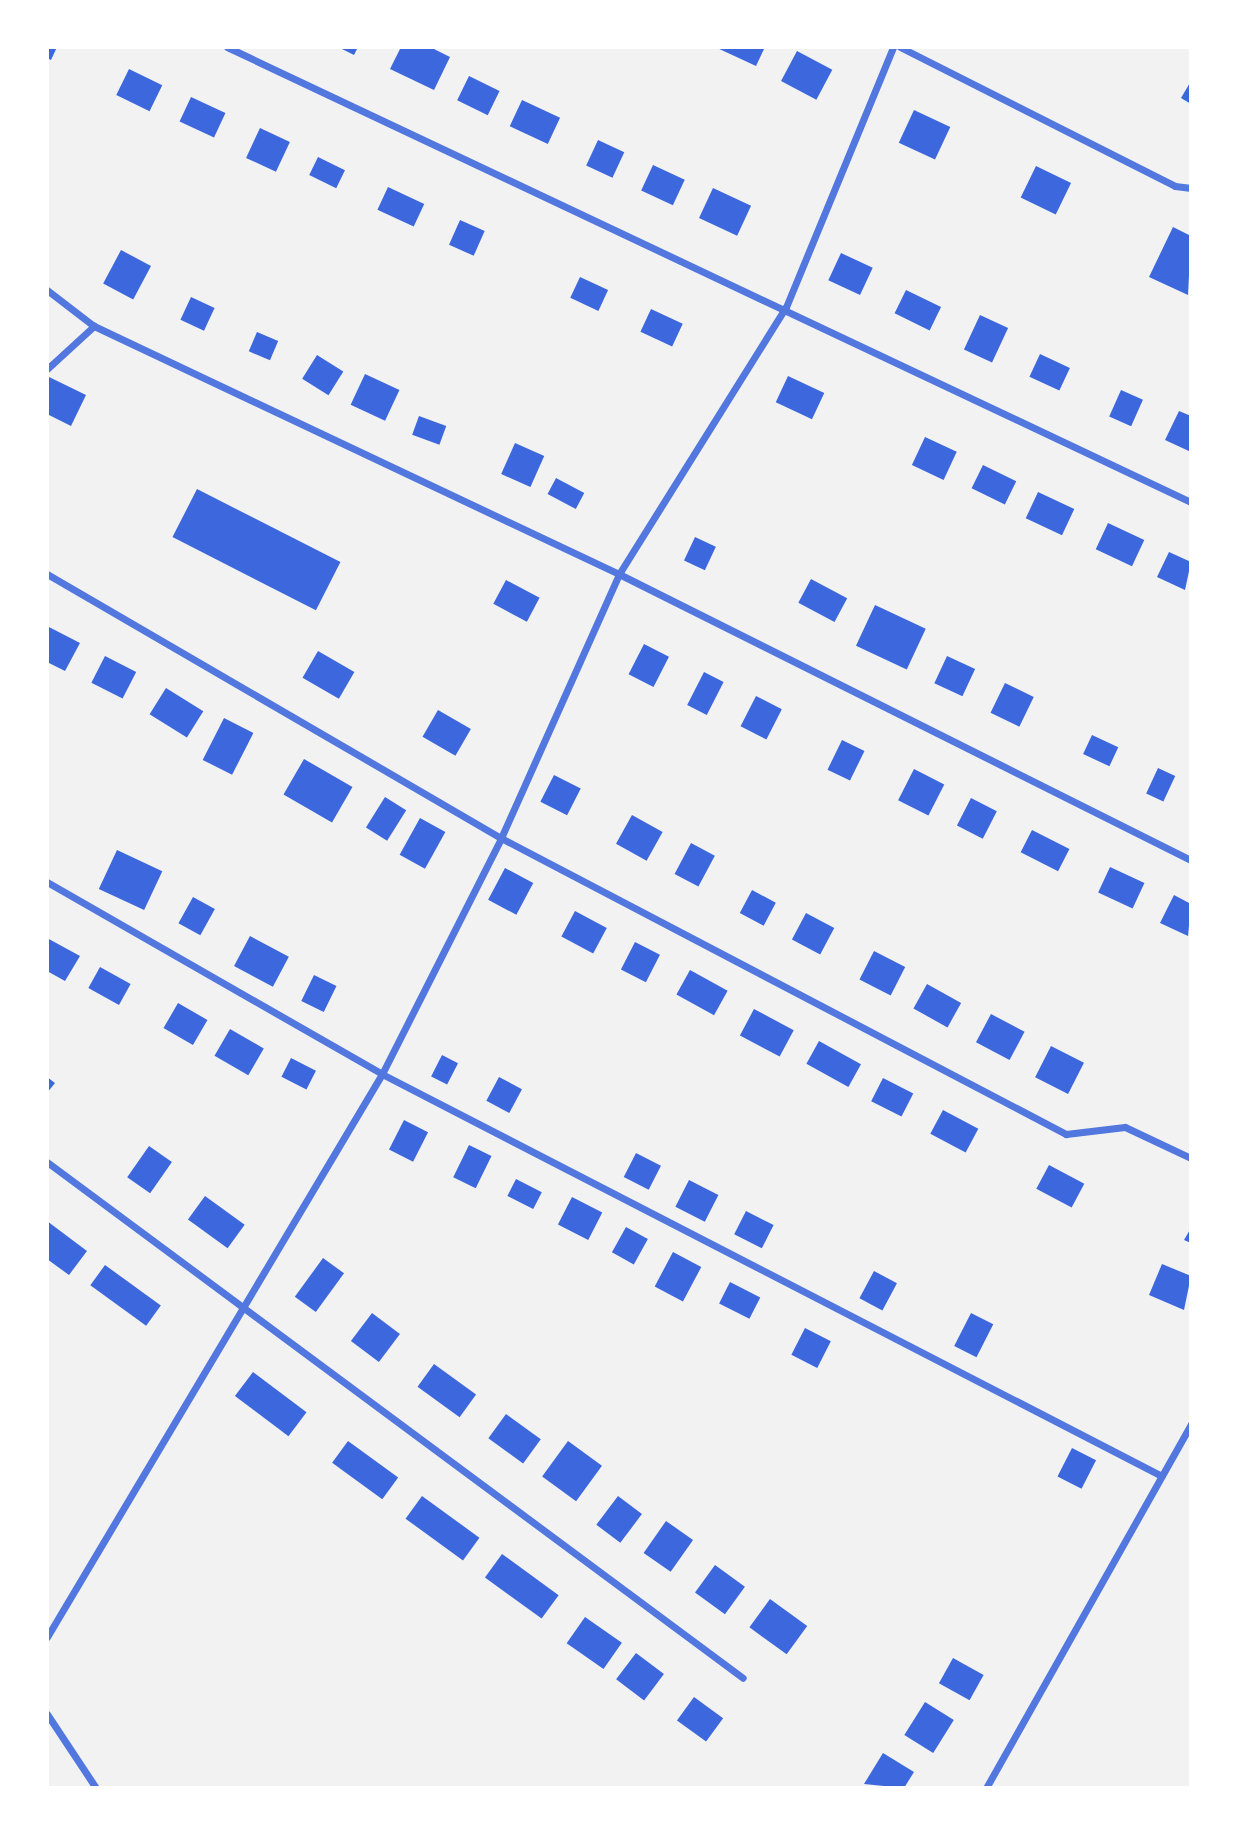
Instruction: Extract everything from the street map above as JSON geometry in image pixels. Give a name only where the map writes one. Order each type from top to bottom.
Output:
[{"type":"street","points":[[227,47],[786,307],[1191,502]]},
{"type":"street","points":[[47,1637],[382,1074],[501,838],[619,574],[786,307],[893,47]]},
{"type":"street","points":[[900,47],[1175,186],[1191,188]]},
{"type":"street","points":[[47,290],[94,326],[619,574],[1191,860]]},
{"type":"street","points":[[47,369],[94,326]]},
{"type":"street","points":[[47,574],[501,838],[1066,1133],[1125,1127],[1191,1158]]},
{"type":"street","points":[[47,882],[382,1074],[1162,1476]]},
{"type":"street","points":[[47,1162],[744,1678]]},
{"type":"street","points":[[986,1788],[1191,1423]]},
{"type":"street","points":[[47,1714],[96,1788]]},
{"type":"building","points":[[47,47],[57,47],[51,60],[47,58]]},
{"type":"building","points":[[338,47],[358,47],[354,55]]},
{"type":"building","points":[[401,47],[430,47],[450,57],[434,90],[390,69]]},
{"type":"building","points":[[715,47],[765,47],[756,66]]},
{"type":"building","points":[[797,51],[832,70],[816,100],[781,81]]},
{"type":"building","points":[[129,69],[162,85],[150,111],[116,95]]},
{"type":"building","points":[[469,76],[500,91],[488,115],[457,100]]},
{"type":"building","points":[[1191,81],[1191,104],[1181,98]]},
{"type":"building","points":[[191,97],[225,113],[214,138],[180,121]]},
{"type":"building","points":[[522,100],[560,118],[548,144],[510,126]]},
{"type":"building","points":[[914,110],[950,127],[935,160],[899,143]]},
{"type":"building","points":[[260,128],[290,142],[276,172],[246,158]]},
{"type":"building","points":[[598,140],[624,152],[612,178],[586,165]]},
{"type":"building","points":[[318,157],[345,170],[336,188],[309,175]]},
{"type":"building","points":[[653,165],[685,180],[673,205],[641,190]]},
{"type":"building","points":[[1036,166],[1071,183],[1056,215],[1021,197]]},
{"type":"building","points":[[388,187],[424,204],[414,227],[377,210]]},
{"type":"building","points":[[713,188],[751,206],[737,236],[699,218]]},
{"type":"building","points":[[460,220],[485,231],[474,256],[449,245]]},
{"type":"building","points":[[1173,227],[1191,236],[1188,295],[1149,277]]},
{"type":"building","points":[[121,250],[151,266],[133,300],[103,284]]},
{"type":"building","points":[[841,253],[873,268],[860,295],[828,280]]},
{"type":"building","points":[[580,277],[608,290],[598,311],[570,298]]},
{"type":"building","points":[[906,290],[941,307],[930,330],[895,313]]},
{"type":"building","points":[[191,297],[215,308],[204,331],[180,320]]},
{"type":"building","points":[[651,309],[683,324],[672,346],[640,332]]},
{"type":"building","points":[[980,315],[1008,328],[992,363],[964,349]]},
{"type":"building","points":[[257,332],[278,341],[270,360],[249,351]]},
{"type":"building","points":[[1040,354],[1070,368],[1059,391],[1029,377]]},
{"type":"building","points":[[317,355],[343,371],[328,395],[302,379]]},
{"type":"building","points":[[365,374],[399,390],[385,421],[351,405]]},
{"type":"building","points":[[47,376],[86,395],[71,426],[47,414]]},
{"type":"building","points":[[788,376],[824,393],[812,419],[776,402]]},
{"type":"building","points":[[1121,390],[1143,400],[1131,426],[1109,416]]},
{"type":"building","points":[[1179,411],[1191,416],[1191,452],[1165,440]]},
{"type":"building","points":[[419,416],[446,426],[439,445],[412,435]]},
{"type":"building","points":[[925,437],[957,452],[944,480],[912,465]]},
{"type":"building","points":[[515,443],[544,456],[530,487],[501,474]]},
{"type":"building","points":[[983,465],[1016,481],[1005,505],[972,488]]},
{"type":"building","points":[[556,478],[584,493],[576,509],[548,494]]},
{"type":"building","points":[[197,489],[340,562],[316,610],[172,537]]},
{"type":"building","points":[[1038,492],[1074,509],[1062,535],[1026,518]]},
{"type":"building","points":[[1108,523],[1144,540],[1132,566],[1096,549]]},
{"type":"building","points":[[695,537],[716,547],[705,570],[684,561]]},
{"type":"building","points":[[1169,552],[1191,562],[1185,590],[1157,577]]},
{"type":"building","points":[[811,579],[847,598],[835,622],[798,603]]},
{"type":"building","points":[[506,580],[540,598],[527,622],[493,604]]},
{"type":"building","points":[[875,605],[926,629],[907,669],[856,646]]},
{"type":"building","points":[[47,626],[80,643],[65,671],[47,662]]},
{"type":"building","points":[[644,644],[669,657],[654,687],[629,674]]},
{"type":"building","points":[[318,651],[354,672],[339,699],[302,678]]},
{"type":"building","points":[[105,656],[136,672],[123,699],[91,683]]},
{"type":"building","points":[[947,656],[975,669],[962,696],[934,683]]},
{"type":"building","points":[[704,672],[724,682],[707,715],[687,705]]},
{"type":"building","points":[[1005,683],[1034,697],[1019,727],[991,713]]},
{"type":"building","points":[[166,688],[203,711],[187,738],[150,714]]},
{"type":"building","points":[[756,696],[782,709],[766,739],[741,726]]},
{"type":"building","points":[[438,710],[471,729],[455,756],[422,737]]},
{"type":"building","points":[[224,718],[253,733],[232,775],[203,760]]},
{"type":"building","points":[[1092,735],[1118,747],[1109,766],[1083,754]]},
{"type":"building","points":[[842,740],[864,751],[850,781],[828,770]]},
{"type":"building","points":[[304,759],[352,787],[332,823],[284,795]]},
{"type":"building","points":[[1158,768],[1175,776],[1163,801],[1146,793]]},
{"type":"building","points":[[914,769],[944,784],[928,816],[898,800]]},
{"type":"building","points":[[554,775],[581,789],[567,815],[540,802]]},
{"type":"building","points":[[385,797],[406,810],[387,841],[366,828]]},
{"type":"building","points":[[971,798],[997,811],[983,839],[957,826]]},
{"type":"building","points":[[632,815],[663,832],[647,861],[616,844]]},
{"type":"building","points":[[420,818],[445,832],[425,869],[400,855]]},
{"type":"building","points":[[1032,830],[1069,849],[1058,871],[1021,852]]},
{"type":"building","points":[[691,843],[715,856],[698,887],[675,874]]},
{"type":"building","points":[[117,850],[162,871],[144,910],[99,889]]},
{"type":"building","points":[[1110,867],[1144,883],[1133,908],[1098,892]]},
{"type":"building","points":[[505,868],[533,883],[516,915],[488,900]]},
{"type":"building","points":[[752,890],[776,903],[764,926],[740,913]]},
{"type":"building","points":[[1174,895],[1191,904],[1188,936],[1160,923]]},
{"type":"building","points":[[193,897],[215,909],[200,935],[178,923]]},
{"type":"building","points":[[575,911],[607,928],[593,954],[561,937]]},
{"type":"building","points":[[806,913],[834,928],[820,955],[792,939]]},
{"type":"building","points":[[250,936],[289,957],[273,987],[234,966]]},
{"type":"building","points":[[47,938],[80,956],[65,981],[47,971]]},
{"type":"building","points":[[635,942],[660,955],[646,982],[621,970]]},
{"type":"building","points":[[874,951],[905,967],[891,995],[859,980]]},
{"type":"building","points":[[100,967],[131,984],[119,1005],[88,988]]},
{"type":"building","points":[[690,970],[728,991],[714,1015],[676,994]]},
{"type":"building","points":[[314,975],[336,986],[324,1012],[301,1001]]},
{"type":"building","points":[[927,984],[961,1003],[948,1027],[913,1008]]},
{"type":"building","points":[[178,1003],[207,1020],[193,1045],[164,1028]]},
{"type":"building","points":[[754,1009],[794,1030],[780,1057],[740,1035]]},
{"type":"building","points":[[991,1014],[1025,1032],[1010,1060],[976,1042]]},
{"type":"building","points":[[230,1029],[264,1048],[248,1075],[214,1056]]},
{"type":"building","points":[[819,1041],[861,1064],[848,1087],[806,1064]]},
{"type":"building","points":[[1051,1046],[1084,1063],[1068,1094],[1035,1077]]},
{"type":"building","points":[[442,1055],[458,1063],[447,1085],[431,1076]]},
{"type":"building","points":[[291,1058],[316,1071],[306,1089],[281,1077]]},
{"type":"building","points":[[47,1077],[55,1083],[47,1093]]},
{"type":"building","points":[[499,1077],[522,1089],[509,1113],[486,1101]]},
{"type":"building","points":[[883,1078],[913,1093],[901,1117],[871,1101]]},
{"type":"building","points":[[943,1110],[978,1129],[966,1153],[930,1134]]},
{"type":"building","points":[[404,1120],[428,1132],[413,1162],[389,1149]]},
{"type":"building","points":[[469,1145],[491,1156],[476,1188],[453,1177]]},
{"type":"building","points":[[149,1146],[172,1162],[150,1193],[127,1177]]},
{"type":"building","points":[[636,1153],[661,1166],[649,1190],[624,1177]]},
{"type":"building","points":[[1049,1165],[1084,1184],[1072,1208],[1036,1189]]},
{"type":"building","points":[[516,1179],[542,1192],[533,1209],[507,1196]]},
{"type":"building","points":[[689,1180],[718,1195],[705,1222],[675,1207]]},
{"type":"building","points":[[205,1196],[245,1225],[228,1248],[188,1219]]},
{"type":"building","points":[[572,1197],[602,1212],[588,1240],[558,1225]]},
{"type":"building","points":[[746,1211],[774,1225],[762,1248],[734,1234]]},
{"type":"building","points":[[47,1221],[87,1251],[69,1275],[47,1259]]},
{"type":"building","points":[[626,1227],[648,1239],[634,1264],[612,1252]]},
{"type":"building","points":[[1191,1228],[1191,1243],[1184,1240]]},
{"type":"building","points":[[673,1252],[701,1267],[683,1301],[655,1286]]},
{"type":"building","points":[[323,1258],[344,1273],[316,1312],[295,1297]]},
{"type":"building","points":[[1162,1264],[1191,1276],[1184,1310],[1149,1295]]},
{"type":"building","points":[[105,1265],[161,1306],[146,1326],[90,1285]]},
{"type":"building","points":[[874,1271],[897,1283],[882,1311],[859,1298]]},
{"type":"building","points":[[730,1282],[760,1297],[749,1319],[719,1303]]},
{"type":"building","points":[[372,1313],[400,1334],[379,1362],[351,1341]]},
{"type":"building","points":[[971,1313],[993,1324],[976,1357],[954,1346]]},
{"type":"building","points":[[805,1328],[831,1341],[817,1368],[791,1355]]},
{"type":"building","points":[[434,1364],[476,1395],[460,1417],[418,1387]]},
{"type":"building","points":[[253,1372],[307,1412],[288,1436],[235,1396]]},
{"type":"building","points":[[506,1414],[541,1439],[523,1464],[488,1438]]},
{"type":"building","points":[[348,1441],[398,1477],[382,1499],[332,1463]]},
{"type":"building","points":[[568,1441],[602,1466],[576,1501],[542,1477]]},
{"type":"building","points":[[1072,1448],[1096,1460],[1082,1489],[1057,1477]]},
{"type":"building","points":[[422,1496],[479,1538],[463,1560],[406,1519]]},
{"type":"building","points":[[618,1496],[642,1514],[620,1543],[596,1525]]},
{"type":"building","points":[[666,1521],[693,1540],[671,1572],[644,1553]]},
{"type":"building","points":[[502,1554],[559,1595],[542,1619],[485,1577]]},
{"type":"building","points":[[715,1565],[745,1587],[725,1614],[695,1593]]},
{"type":"building","points":[[770,1599],[807,1626],[787,1654],[749,1627]]},
{"type":"building","points":[[585,1617],[622,1643],[604,1669],[567,1643]]},
{"type":"building","points":[[636,1653],[664,1674],[644,1700],[616,1679]]},
{"type":"building","points":[[953,1658],[984,1675],[970,1700],[939,1683]]},
{"type":"building","points":[[694,1697],[723,1718],[706,1742],[677,1720]]},
{"type":"building","points":[[925,1702],[954,1720],[933,1753],[904,1735]]},
{"type":"building","points":[[883,1753],[914,1772],[904,1788],[864,1784]]}]
